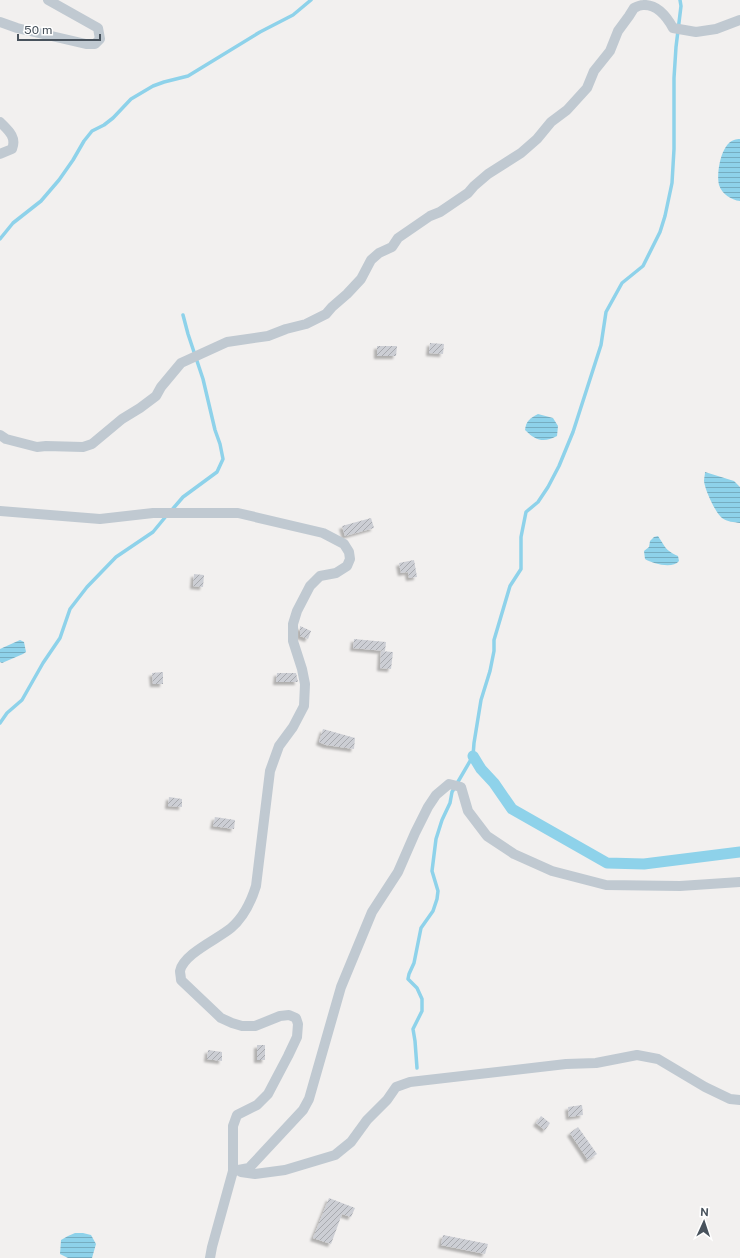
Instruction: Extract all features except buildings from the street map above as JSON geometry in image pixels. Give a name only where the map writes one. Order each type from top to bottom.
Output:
[{"type":"street","points":[[0,22],[18,28],[86,44],[95,44],[100,39],[98,28],[48,0]]},
{"type":"street","points":[[0,435],[6,439],[36,447],[83,447],[92,444],[122,419],[156,396],[161,387],[180,363],[227,342],[268,336],[286,329],[306,324],[326,314],[361,279],[371,260],[379,253],[392,247],[398,238],[430,216],[440,212],[468,193],[488,174],[521,153],[551,122],[567,110],[587,88],[594,71],[610,51],[618,31],[634,8],[642,4],[653,7],[662,12],[673,28],[696,32],[716,28],[740,20]]},
{"type":"street","points":[[0,122],[12,136],[14,144],[12,149],[0,154]]},
{"type":"street","points":[[0,511],[100,519],[153,513],[238,513],[323,533],[344,544],[349,552],[350,559],[348,566],[336,573],[320,576],[310,586],[297,612],[293,624],[293,641],[305,684],[304,706],[293,727],[279,746],[270,771],[256,886],[252,900],[244,913],[232,927],[195,951],[184,961],[180,970],[181,980],[221,1018],[232,1024],[255,1026],[280,1016],[289,1015],[296,1018],[298,1024],[297,1037],[268,1094],[256,1105],[237,1115],[233,1126],[233,1171],[210,1258]]},
{"type":"street","points":[[233,1171],[249,1168],[303,1110],[309,1099],[340,987],[372,912],[398,872],[428,807],[436,795],[449,784],[461,787],[468,811],[487,836],[514,854],[552,871],[606,885],[680,886],[740,882]]},
{"type":"street","points":[[233,1171],[255,1174],[285,1170],[335,1155],[351,1142],[396,1088],[410,1082],[566,1064],[596,1063],[637,1055],[658,1059],[705,1087],[730,1099],[740,1100]]},
{"type":"water","points":[[740,139],[740,201],[730,198],[722,191],[719,185],[718,173],[720,160],[726,147],[734,140]]},
{"type":"water","points":[[538,414],[553,418],[558,426],[557,436],[548,440],[540,440],[533,437],[525,430],[526,424],[529,420]]},
{"type":"water","points":[[705,472],[734,481],[740,487],[740,523],[731,522],[722,518],[716,511],[706,490],[704,481]]},
{"type":"water","points":[[658,536],[668,550],[678,556],[679,561],[672,565],[663,565],[653,563],[645,559],[644,551],[649,547],[650,541],[654,537]]},
{"type":"water","points":[[20,640],[24,642],[26,652],[2,663],[0,662],[0,649]]},
{"type":"water","points":[[75,1233],[91,1235],[96,1244],[92,1258],[68,1258],[60,1254],[61,1240]]},
{"type":"waterway","points":[[0,239],[13,223],[41,201],[59,180],[92,131],[104,125],[113,118],[131,99],[153,86],[188,76],[260,32],[293,15],[311,0]]},
{"type":"waterway","points":[[417,1068],[413,1029],[422,1011],[422,999],[417,988],[408,979],[414,963],[421,928],[433,911],[437,899],[438,891],[432,871],[436,839],[442,820],[450,803],[452,792],[473,756],[481,700],[490,671],[494,651],[494,640],[510,586],[521,569],[521,537],[526,512],[538,502],[548,487],[559,466],[573,432],[601,345],[606,312],[622,283],[643,266],[660,232],[665,216],[672,183],[674,149],[674,78],[681,6],[680,0]]},
{"type":"waterway","points":[[171,511],[183,497],[217,472],[223,459],[203,379],[183,315]]},
{"type":"waterway","points":[[0,723],[7,713],[22,700],[43,663],[60,638],[70,609],[87,587],[116,557],[153,532],[167,515]]},
{"type":"waterway","points":[[473,756],[481,769],[494,783],[512,809],[607,863],[644,864],[740,852]]}]
